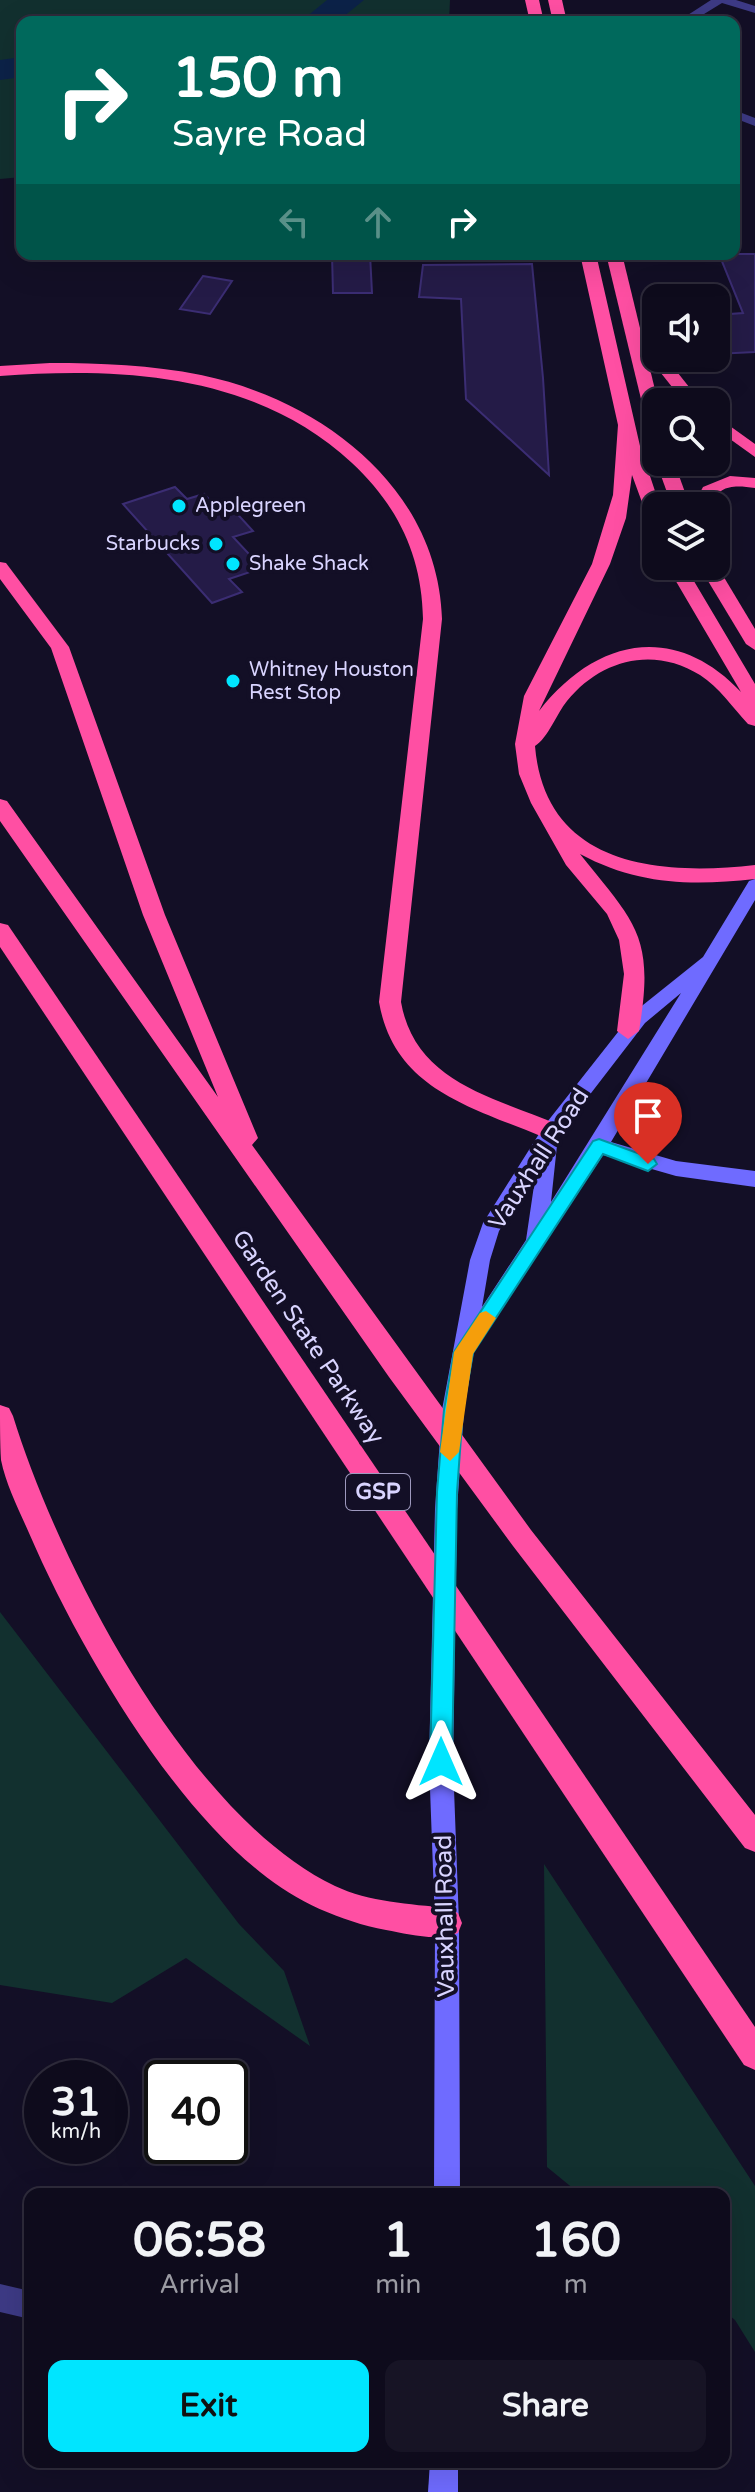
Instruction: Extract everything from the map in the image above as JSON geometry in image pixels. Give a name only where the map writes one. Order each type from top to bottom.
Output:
[{"type":"highway","points":[[589,260],[626,426],[647,492]]},
{"type":"highway","points":[[615,260],[646,388]]},
{"type":"highway","points":[[628,312],[642,334]]},
{"type":"highway","points":[[0,371],[57,367],[130,369],[187,377],[238,390],[315,425],[365,463],[392,496],[422,550],[430,583],[432,616],[390,1002],[392,1027],[410,1060],[433,1077],[551,1131]]},
{"type":"highway","points":[[669,372],[682,388]]},
{"type":"highway","points":[[626,426],[623,484],[613,530],[599,567],[534,696],[527,718],[525,757],[533,791],[572,858],[625,926],[635,963],[628,1031]]},
{"type":"highway","points":[[730,432],[755,452]]},
{"type":"highway","points":[[707,492],[716,485],[730,481],[755,483]]},
{"type":"highway","points":[[0,567],[60,647],[154,915],[262,1177]]},
{"type":"highway","points":[[684,580],[755,700]]},
{"type":"highway","points":[[716,580],[755,644]]},
{"type":"highway","points":[[525,757],[540,723],[561,690],[596,665],[621,656],[659,654],[696,665],[716,679],[755,720]]},
{"type":"highway","points":[[0,806],[513,1526],[755,1838]]},
{"type":"highway","points":[[550,819],[601,858],[648,876],[695,879],[755,872]]},
{"type":"highway","name":"Garden State Parkway","points":[[0,930],[755,2054]]},
{"type":"highway","points":[[0,1416],[47,1550],[91,1631],[141,1711],[226,1821],[288,1875],[336,1902],[362,1912],[447,1923]]},
{"type":"street","points":[[693,16],[719,0]]},
{"type":"street","points":[[725,0],[755,10]]},
{"type":"street","name":"Vauxhall Road","points":[[463,1352],[535,1247],[599,1145],[705,963],[755,885]]},
{"type":"street","name":"Vauxhall Road","points":[[447,2188],[447,1923],[441,1692],[448,1476],[463,1352],[480,1260],[490,1229],[551,1131],[652,1004],[705,963]]},
{"type":"street","points":[[535,1247],[551,1131]]},
{"type":"street","points":[[599,1145],[632,1159],[669,1169],[755,1179]]},
{"type":"street","points":[[0,2298],[24,2304]]},
{"type":"street","points":[[443,2492],[444,2468]]},
{"type":"green space","points":[[0,0],[450,0],[449,16],[16,16],[16,178],[0,179]]},
{"type":"green space","points":[[0,1612],[239,1924],[284,1971],[310,2046],[186,1958],[112,2003],[0,1985]]},
{"type":"green space","points":[[544,1864],[755,2186],[755,2352],[730,2316],[730,2188],[573,2188],[547,2167]]},
{"type":"building","points":[[740,254],[755,254],[755,352],[730,353],[730,314],[743,313],[721,260],[740,260]]},
{"type":"building","points":[[332,260],[370,260],[372,293],[333,293]]},
{"type":"building","points":[[532,264],[549,475],[466,399],[461,299],[419,297],[423,265]]},
{"type":"building","points":[[203,276],[232,281],[210,314],[180,309]]},
{"type":"building","points":[[175,487],[187,499],[204,494],[218,509],[229,505],[253,531],[233,537],[262,568],[229,579],[242,592],[212,603],[123,504]]},
{"type":"waterway","points":[[325,16],[348,0]]},
{"type":"waterway","points":[[0,70],[16,68]]},
{"type":"slow traffic","points":[[450,1452],[453,1410],[463,1352],[486,1318]]},
{"type":"place","name":"Applegreen","points":[[179,506]]},
{"type":"place","name":"Starbucks","points":[[216,544]]},
{"type":"place","name":"Shake Shack","points":[[233,564]]},
{"type":"place","name":"Whitney Houston Rest Stop","points":[[233,681]]},
{"type":"route","points":[[441,1762],[447,1492],[453,1410],[463,1352],[535,1247],[599,1145],[648,1164]]}]
